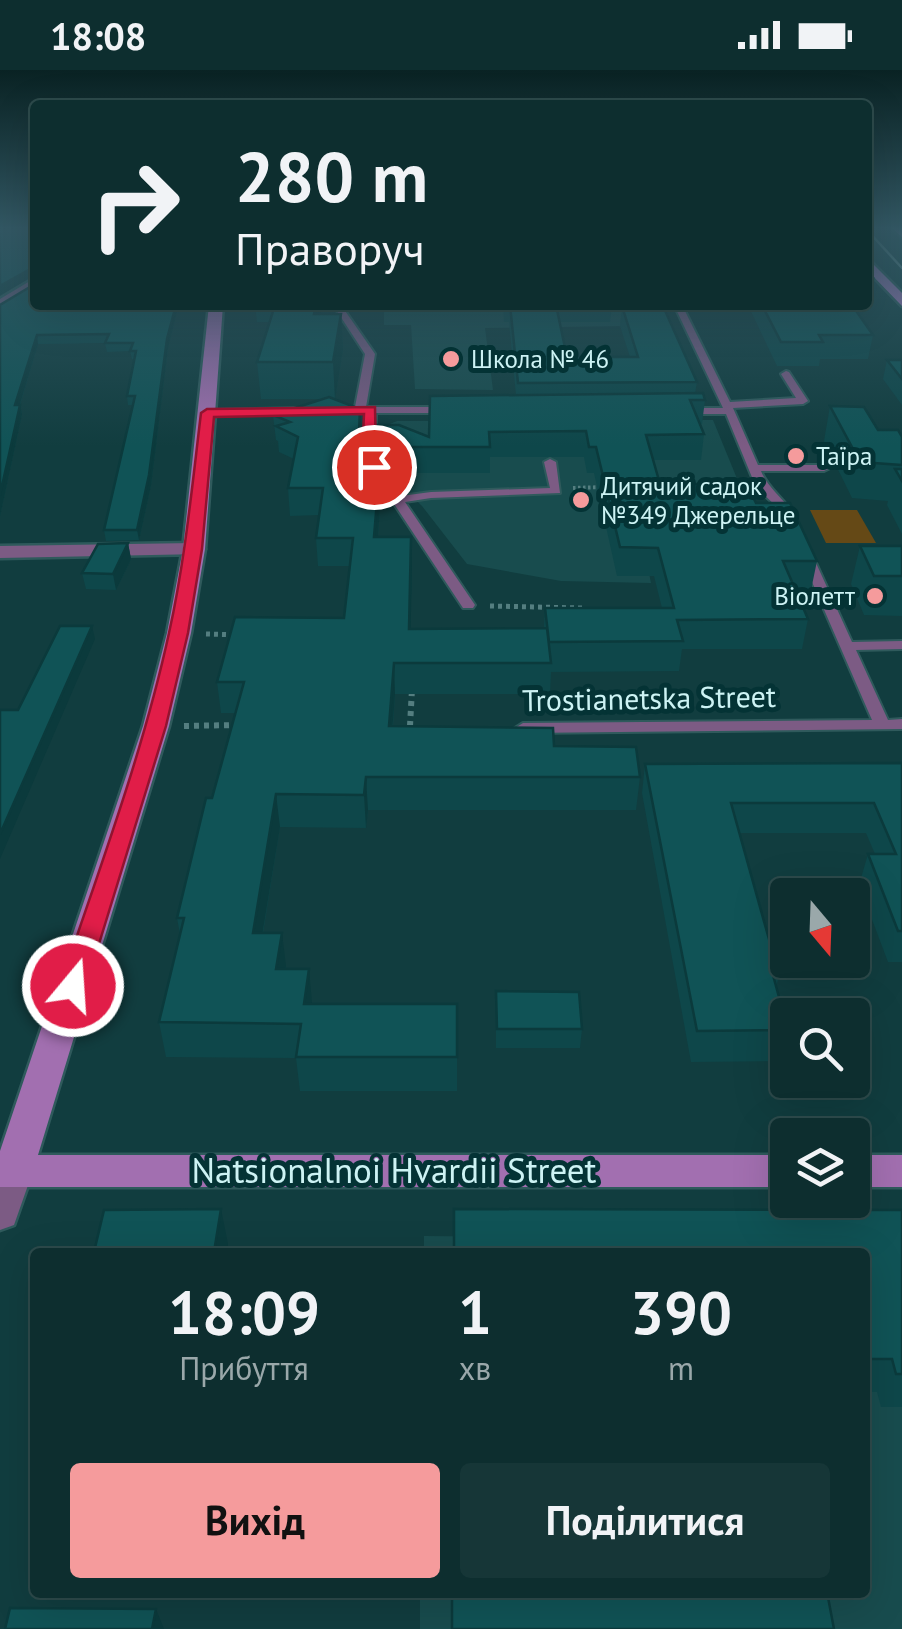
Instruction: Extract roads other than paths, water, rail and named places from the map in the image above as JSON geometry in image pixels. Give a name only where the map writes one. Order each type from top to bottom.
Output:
[{"type":"street","points":[[0,1213],[7,1171],[156,726],[194,549],[216,310]]},
{"type":"street","points":[[0,552],[194,549]]},
{"type":"street","name":"Natsionalnoi Hvardii Street","points":[[7,1171],[770,1171]]},
{"type":"street","points":[[870,1171],[902,1171]]},
{"type":"lane","points":[[340,310],[370,354],[365,410],[376,444],[369,457],[468,605]]},
{"type":"lane","points":[[680,310],[762,487],[785,508],[882,724]]},
{"type":"lane","points":[[668,410],[803,401],[786,374]]},
{"type":"lane","points":[[207,413],[470,410]]},
{"type":"lane","points":[[397,500],[431,494],[556,491],[550,462]]},
{"type":"lane","points":[[753,468],[824,468]]},
{"type":"lane","points":[[848,646],[902,645]]},
{"type":"lane","name":"Trostianetska Street","points":[[502,728],[902,724]]},
{"type":"place","name":"Школа № 46","points":[[451,359]]},
{"type":"place","name":"Таїра","points":[[796,456]]},
{"type":"place","name":"Дитячий садок №349 Джерельце","points":[[581,500]]},
{"type":"place","name":"Віолетт","points":[[875,596]]}]
